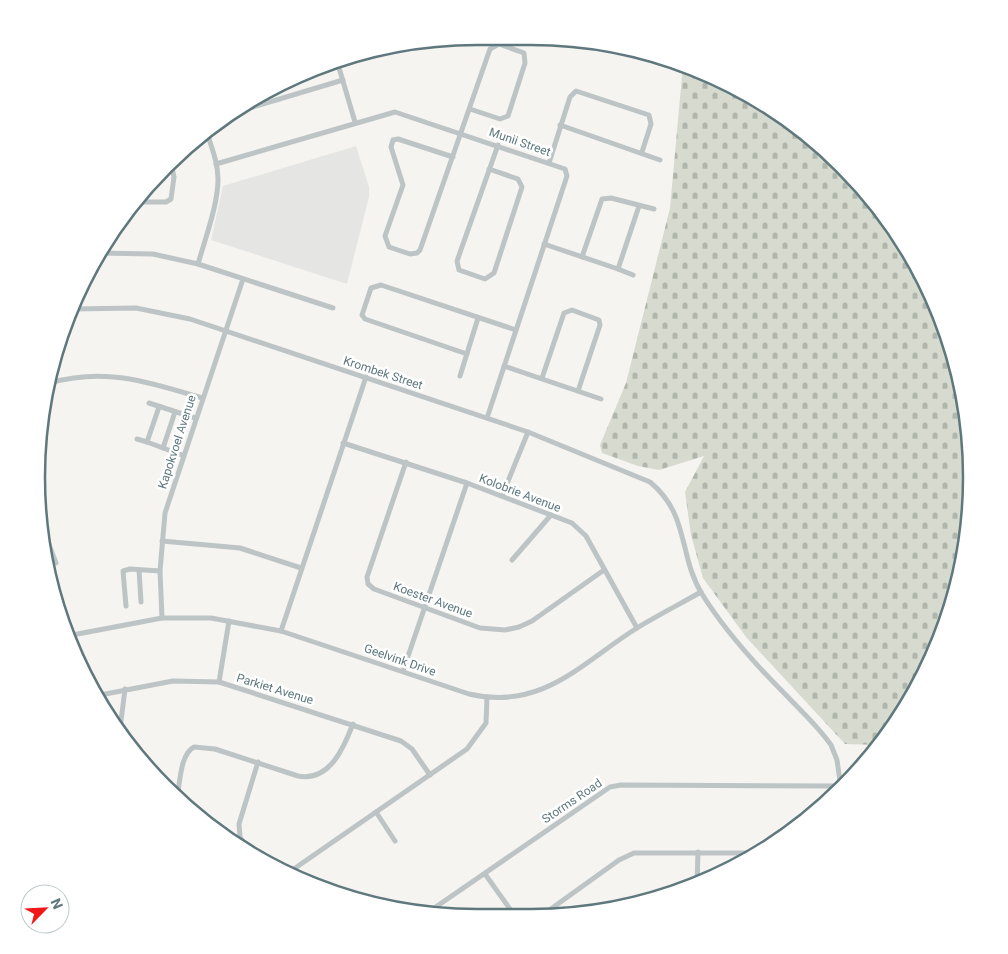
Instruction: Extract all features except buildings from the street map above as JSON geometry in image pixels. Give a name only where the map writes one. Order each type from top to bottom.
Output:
[{"type":"street","points":[[453,156],[398,139],[393,140],[391,147],[403,185],[385,236],[389,247],[410,254],[415,254],[420,250],[470,109],[491,47],[496,45]]},
{"type":"street","points":[[470,109],[500,119],[508,116],[525,63],[524,53],[502,45]]},
{"type":"street","points":[[339,68],[355,122]]},
{"type":"street","points":[[256,106],[343,80]]},
{"type":"street","points":[[549,162],[570,97],[574,92],[581,91],[650,116],[651,124],[642,152]]},
{"type":"street","name":"Munii Street","points":[[216,164],[355,122],[395,112],[461,132],[564,168],[567,176],[487,418]]},
{"type":"street","points":[[560,125],[642,152],[660,160]]},
{"type":"street","points":[[198,264],[217,190],[216,164],[208,138]]},
{"type":"street","points":[[489,169],[518,179],[522,187],[491,276],[483,279],[461,272],[457,264],[489,169],[498,145]]},
{"type":"street","points":[[144,202],[166,202],[171,199],[174,181],[172,172]]},
{"type":"street","points":[[582,257],[602,199],[611,198],[654,209]]},
{"type":"street","points":[[619,267],[639,206]]},
{"type":"street","points":[[544,244],[619,267],[633,275]]},
{"type":"street","points":[[108,253],[152,254],[198,264],[333,308]]},
{"type":"street","name":"Kapokvoel Avenue","points":[[162,618],[160,571],[165,512],[182,456],[243,279]]},
{"type":"street","points":[[466,354],[365,320],[362,315],[370,291],[374,286],[381,284],[516,330]]},
{"type":"street","name":"Krombek Street","points":[[80,308],[102,307],[146,310],[185,317],[528,432],[641,477],[661,492],[671,505],[680,526],[693,574],[701,592]]},
{"type":"street","points":[[542,378],[564,313],[572,310],[594,316],[600,325],[578,391]]},
{"type":"street","points":[[460,376],[478,318]]},
{"type":"street","points":[[504,366],[601,399]]},
{"type":"street","points":[[56,381],[86,376],[130,377],[202,398]]},
{"type":"street","points":[[281,631],[366,377]]},
{"type":"street","points":[[148,403],[195,418]]},
{"type":"street","points":[[147,442],[159,407]]},
{"type":"street","points":[[163,448],[175,412]]},
{"type":"street","points":[[502,496],[528,432]]},
{"type":"street","points":[[138,439],[182,456]]},
{"type":"street","name":"Kolobrie Avenue","points":[[343,443],[467,483],[572,523],[582,530],[638,628]]},
{"type":"street","name":"Koester Avenue","points":[[406,462],[367,579],[374,589],[425,609],[490,630],[512,629],[532,621],[604,570]]},
{"type":"street","points":[[402,671],[467,483]]},
{"type":"street","points":[[512,560],[551,515]]},
{"type":"street","points":[[162,541],[240,548],[301,568]]},
{"type":"street","points":[[51,550],[56,563]]},
{"type":"street","points":[[126,606],[123,573],[128,570],[160,571]]},
{"type":"street","points":[[139,570],[141,602]]},
{"type":"street","points":[[701,592],[735,640],[831,745],[837,760],[840,778]]},
{"type":"street","name":"Geelvink Drive","points":[[75,635],[162,618],[205,617],[281,631],[460,691],[487,698],[519,696],[548,688],[638,628],[701,592]]},
{"type":"street","points":[[219,682],[229,621]]},
{"type":"street","name":"Parkiet Avenue","points":[[104,694],[174,681],[219,682],[353,724],[405,743],[412,749],[430,775]]},
{"type":"street","points":[[121,721],[125,689]]},
{"type":"street","points":[[295,868],[468,749],[481,732],[487,718],[487,698]]},
{"type":"street","points":[[179,789],[188,752],[194,747],[204,746],[302,776],[317,774],[340,754],[353,724]]},
{"type":"street","points":[[242,839],[238,824],[258,762]]},
{"type":"street","name":"Storms Road","points":[[436,907],[594,797],[615,786],[831,787]]},
{"type":"street","points":[[376,812],[395,841]]},
{"type":"street","points":[[552,908],[629,855],[645,852],[744,853]]},
{"type":"street","points":[[698,852],[698,875]]},
{"type":"street","points":[[484,874],[510,909]]},
{"type":"shaded area","points":[[356,146],[369,187],[369,197],[347,284],[211,240],[223,186]]},
{"type":"green space","points":[[682,73],[722,90],[771,118],[816,152],[856,192],[874,214],[905,261],[930,312],[940,338],[955,393],[962,449],[962,505],[955,561],[940,616],[918,668],[905,693],[870,745],[845,744],[746,637],[703,578],[691,535],[685,492],[704,456],[659,470],[638,466],[602,453],[600,445],[626,383],[670,208]]}]
